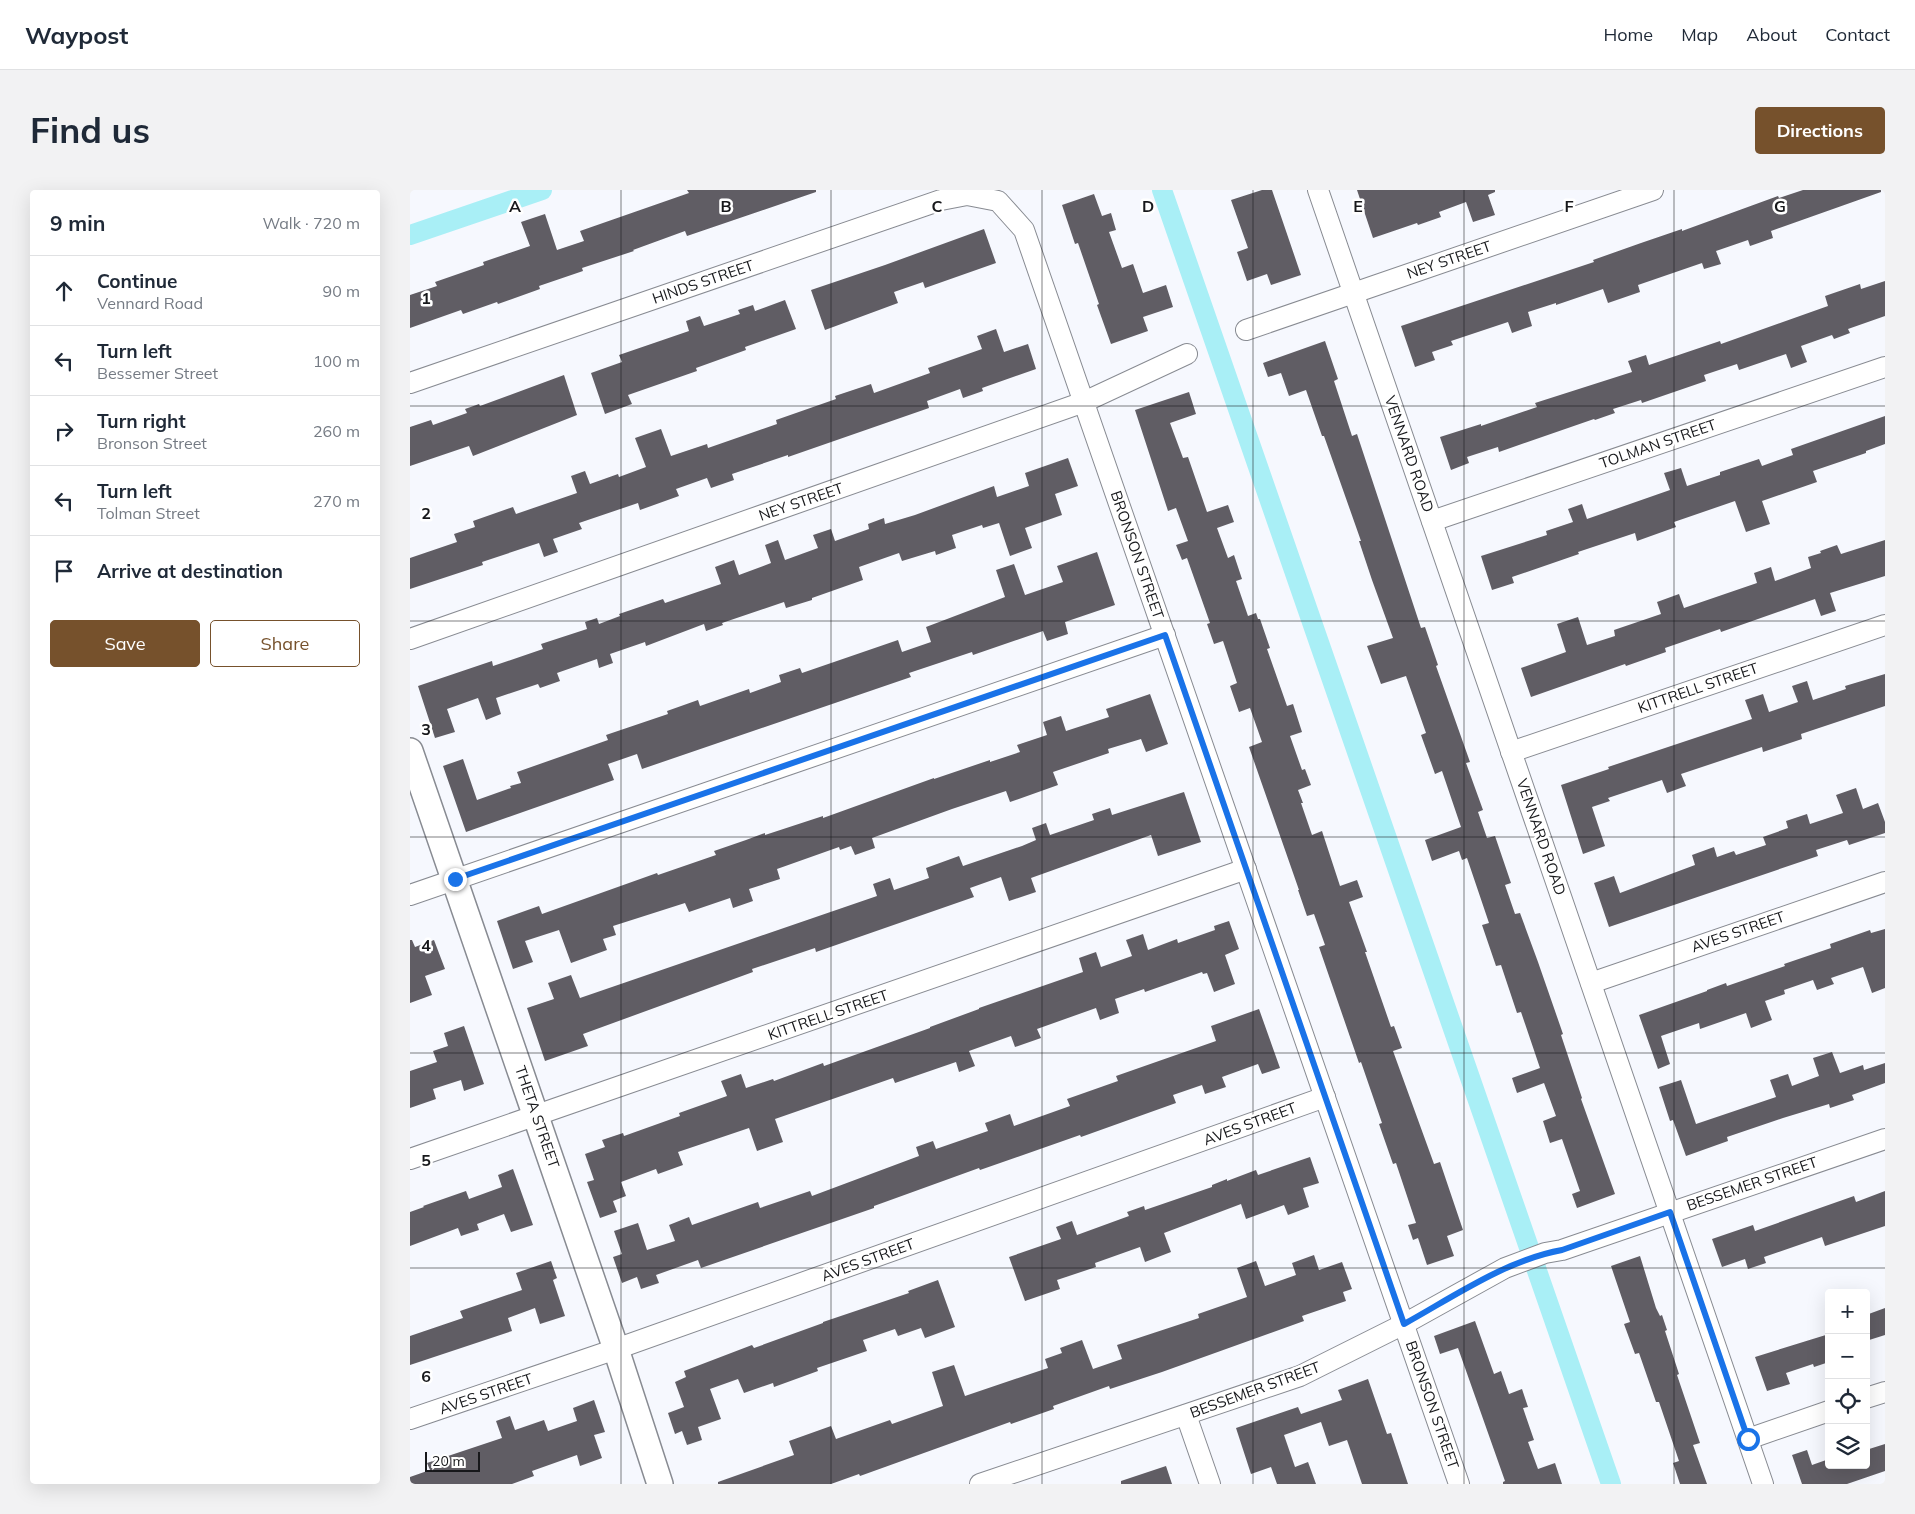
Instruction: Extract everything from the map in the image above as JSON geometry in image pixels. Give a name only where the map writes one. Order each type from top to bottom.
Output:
[{"type":"street","name":"VENNARD ROAD","points":[[1318,190],[1763,1484]]},
{"type":"street","name":"NEY STREET","points":[[1246,330],[1653,190]]},
{"type":"street","name":"HINDS STREET","points":[[410,383],[941,200],[967,195],[998,201]]},
{"type":"street","name":"BRONSON STREET","points":[[998,201],[1024,230],[1459,1484]]},
{"type":"street","name":"NEY STREET","points":[[410,639],[1084,402],[1187,354]]},
{"type":"street","name":"TOLMAN STREET","points":[[1432,521],[1885,367]]},
{"type":"street","name":"KITTRELL STREET","points":[[1511,752],[1885,625]]},
{"type":"street","points":[[410,895],[1165,635]]},
{"type":"street","name":"THETA STREET","points":[[410,751],[616,1349],[660,1484]]},
{"type":"street","name":"KITTRELL STREET","points":[[410,1159],[1246,870]]},
{"type":"street","name":"AVES STREET","points":[[1591,983],[1885,882]]},
{"type":"street","name":"AVES STREET","points":[[410,1419],[616,1349],[1325,1097]]},
{"type":"street","name":"BESSEMER STREET","points":[[980,1484],[1300,1376],[1404,1324],[1505,1268],[1885,1139]]},
{"type":"street","points":[[1870,1397],[1885,1392]]},
{"type":"street","points":[[1748,1439],[1825,1412]]},
{"type":"street","points":[[1186,1415],[1210,1484]]},
{"type":"building","points":[[687,190],[816,190],[816,192],[687,236],[685,231],[634,251],[582,268],[583,271],[539,286],[540,289],[498,304],[497,302],[463,314],[461,310],[410,328],[410,295],[437,286],[435,282],[484,265],[483,262],[530,246],[521,222],[545,214],[557,250],[584,241],[580,231],[689,193]]},
{"type":"building","points":[[1262,190],[1272,190],[1301,275],[1271,285],[1267,274],[1247,281],[1237,252],[1248,248],[1231,200]]},
{"type":"building","points":[[1357,190],[1495,190],[1495,192],[1488,195],[1495,215],[1473,222],[1466,202],[1439,212],[1441,217],[1373,238]]},
{"type":"building","points":[[1803,190],[1881,190],[1881,192],[1771,231],[1773,238],[1750,246],[1748,240],[1716,251],[1721,264],[1704,269],[1702,263],[1638,285],[1640,292],[1608,303],[1603,289],[1556,305],[1556,303],[1528,312],[1532,326],[1512,333],[1508,322],[1451,341],[1453,345],[1432,352],[1435,360],[1415,367],[1401,326],[1594,262],[1593,260],[1682,229],[1682,231],[1778,196],[1779,198]]},
{"type":"building","points":[[1094,194],[1102,216],[1111,213],[1116,230],[1109,232],[1122,268],[1133,264],[1143,293],[1166,285],[1173,307],[1143,317],[1148,331],[1111,344],[1078,243],[1075,244],[1062,205]]},
{"type":"building","points":[[984,229],[996,263],[925,288],[923,282],[894,292],[898,303],[825,330],[811,290]]},
{"type":"building","points":[[1885,281],[1885,316],[1848,329],[1850,333],[1834,339],[1832,335],[1801,346],[1807,362],[1791,368],[1786,354],[1739,370],[1737,364],[1704,375],[1706,381],[1642,403],[1641,400],[1613,409],[1615,413],[1595,420],[1499,452],[1498,447],[1467,457],[1469,463],[1451,470],[1440,437],[1481,424],[1481,426],[1537,407],[1535,403],[1632,372],[1628,361],[1646,355],[1649,365],[1720,341],[1721,344],[1828,306],[1825,296],[1860,284],[1861,289]]},
{"type":"building","points":[[785,300],[796,329],[745,347],[746,350],[696,368],[697,371],[628,395],[632,404],[605,414],[591,373],[622,362],[619,355],[689,331],[686,321],[700,316],[704,326],[740,314],[738,310],[753,305],[755,311]]},
{"type":"building","points":[[996,329],[1004,352],[1028,344],[1036,369],[982,388],[983,391],[963,398],[960,389],[927,401],[929,408],[788,457],[788,455],[732,474],[734,480],[711,488],[707,478],[676,489],[679,496],[640,510],[638,503],[579,523],[582,529],[553,539],[558,552],[544,557],[539,543],[482,562],[483,565],[410,589],[410,558],[457,542],[454,534],[475,527],[473,521],[513,507],[516,514],[577,493],[571,476],[585,471],[590,484],[618,474],[619,477],[646,467],[635,438],[661,429],[671,456],[707,444],[708,448],[777,424],[776,420],[836,399],[835,396],[871,384],[874,393],[930,373],[928,368],[982,349],[977,336]]},
{"type":"building","points":[[1325,341],[1338,379],[1334,381],[1352,436],[1357,434],[1421,628],[1425,627],[1438,665],[1436,666],[1470,762],[1466,763],[1483,810],[1478,812],[1487,838],[1495,836],[1511,883],[1505,885],[1515,914],[1520,913],[1538,962],[1563,1034],[1561,1035],[1581,1099],[1615,1194],[1577,1208],[1572,1194],[1580,1191],[1562,1139],[1550,1143],[1543,1121],[1556,1116],[1544,1083],[1517,1093],[1512,1078],[1540,1068],[1521,1012],[1517,1013],[1501,965],[1496,966],[1482,925],[1489,923],[1467,858],[1462,860],[1459,851],[1432,861],[1425,840],[1461,827],[1442,771],[1435,774],[1421,735],[1426,733],[1406,676],[1381,684],[1367,646],[1393,638],[1324,436],[1322,436],[1306,390],[1289,396],[1281,373],[1268,377],[1263,363]]},
{"type":"building","points":[[564,375],[577,415],[473,456],[469,446],[410,466],[410,427],[431,420],[433,425],[467,413],[465,409],[479,404],[480,406]]},
{"type":"building","points":[[1189,392],[1196,414],[1170,423],[1183,458],[1188,457],[1207,512],[1228,505],[1234,522],[1217,528],[1228,558],[1234,555],[1242,579],[1236,581],[1248,616],[1256,613],[1258,619],[1260,619],[1270,648],[1267,649],[1287,706],[1293,704],[1302,732],[1290,736],[1302,770],[1305,769],[1311,785],[1298,790],[1303,803],[1301,803],[1312,835],[1322,831],[1340,886],[1357,880],[1363,897],[1349,902],[1391,1027],[1394,1026],[1402,1048],[1393,1051],[1434,1164],[1440,1162],[1463,1230],[1447,1236],[1454,1256],[1427,1265],[1418,1238],[1413,1240],[1408,1225],[1416,1223],[1396,1163],[1393,1164],[1379,1124],[1382,1123],[1319,947],[1325,945],[1314,914],[1307,916],[1249,747],[1262,742],[1250,708],[1239,712],[1230,686],[1237,683],[1223,641],[1214,644],[1207,624],[1210,623],[1187,558],[1182,560],[1176,545],[1188,541],[1176,508],[1168,511],[1135,410]]},
{"type":"building","points":[[1885,416],[1885,444],[1866,451],[1866,453],[1813,471],[1817,482],[1762,501],[1770,524],[1746,532],[1735,501],[1674,522],[1676,527],[1637,541],[1635,533],[1578,552],[1579,554],[1512,577],[1514,583],[1492,590],[1481,556],[1547,535],[1546,531],[1573,522],[1568,509],[1582,504],[1587,519],[1670,490],[1664,473],[1681,468],[1687,486],[1720,475],[1720,472],[1759,459],[1762,466],[1793,455],[1791,449]]},
{"type":"building","points":[[1068,458],[1078,486],[1055,494],[1062,515],[1025,528],[1032,548],[1010,556],[999,523],[983,528],[982,525],[952,535],[956,548],[936,555],[935,551],[902,561],[899,553],[859,567],[863,580],[812,598],[812,600],[786,608],[784,602],[722,623],[723,625],[706,631],[704,624],[646,646],[645,642],[610,654],[613,663],[599,668],[597,659],[557,673],[560,681],[540,688],[538,684],[496,698],[501,714],[486,720],[478,698],[447,709],[455,732],[435,738],[418,686],[492,661],[493,666],[543,649],[541,644],[587,629],[585,622],[597,618],[599,624],[620,616],[619,614],[663,599],[665,603],[721,584],[715,567],[734,560],[739,575],[771,563],[765,545],[778,540],[785,560],[818,548],[813,535],[831,529],[835,541],[869,529],[868,524],[884,518],[885,524],[994,486],[997,497],[1029,486],[1025,473]]},
{"type":"building","points":[[1885,540],[1885,576],[1830,593],[1836,611],[1821,616],[1815,599],[1721,632],[1720,629],[1665,648],[1666,652],[1626,666],[1625,664],[1531,697],[1521,668],[1566,652],[1557,624],[1578,617],[1587,645],[1615,636],[1614,630],[1661,614],[1657,602],[1679,594],[1684,608],[1757,583],[1754,573],[1771,567],[1775,581],[1811,568],[1808,557],[1821,553],[1820,551],[1837,545],[1841,554]]},
{"type":"building","points":[[1097,552],[1115,605],[1065,622],[1068,634],[1047,641],[1043,631],[973,655],[972,652],[909,673],[911,677],[642,769],[637,754],[608,764],[614,780],[466,832],[443,766],[463,759],[477,800],[521,783],[517,772],[608,740],[606,735],[668,714],[667,711],[698,700],[700,706],[749,689],[750,693],[781,682],[779,675],[800,668],[802,673],[898,640],[902,652],[931,642],[926,627],[1005,597],[996,570],[1014,564],[1025,595],[1063,582],[1057,566]]},
{"type":"building","points":[[1885,674],[1885,706],[1801,734],[1802,739],[1763,752],[1762,747],[1681,774],[1686,786],[1667,793],[1662,780],[1608,798],[1610,801],[1592,807],[1605,846],[1583,854],[1561,785],[1609,769],[1608,767],[1752,719],[1745,700],[1763,694],[1769,712],[1798,702],[1792,686],[1807,681],[1813,700],[1846,689],[1845,686]]},
{"type":"building","points":[[1150,694],[1168,744],[1146,752],[1141,739],[1108,749],[1109,753],[1053,772],[1058,785],[1010,802],[1006,791],[872,838],[875,848],[855,855],[851,846],[840,850],[839,847],[777,869],[780,879],[749,889],[753,901],[733,908],[730,898],[689,912],[685,903],[613,926],[616,935],[603,939],[607,950],[571,963],[559,930],[525,941],[533,962],[513,969],[497,921],[539,906],[542,914],[657,873],[658,875],[716,855],[714,851],[765,833],[765,835],[823,816],[823,818],[934,778],[1020,752],[1017,745],[1047,735],[1043,722],[1061,716],[1066,731],[1109,717],[1106,709]]},
{"type":"building","points":[[1856,788],[1863,809],[1878,803],[1885,822],[1885,833],[1849,845],[1847,840],[1816,850],[1818,856],[1609,927],[1594,883],[1614,876],[1620,893],[1695,865],[1692,855],[1714,847],[1717,857],[1734,851],[1736,855],[1766,845],[1763,837],[1788,828],[1786,821],[1807,814],[1810,824],[1843,813],[1836,795]]},
{"type":"building","points":[[1184,792],[1201,842],[1158,856],[1151,835],[1031,878],[1036,892],[1009,901],[1001,877],[970,888],[974,897],[816,952],[815,948],[752,969],[753,972],[583,1034],[588,1046],[545,1061],[527,1008],[554,999],[548,983],[571,975],[580,998],[877,896],[873,884],[890,878],[894,890],[929,878],[926,868],[959,856],[963,866],[1022,846],[1036,840],[1032,828],[1046,823],[1050,835],[1094,820],[1092,814],[1110,808],[1112,815]]},
{"type":"building","points":[[1229,921],[1239,949],[1225,955],[1235,984],[1214,992],[1207,973],[1203,974],[1202,972],[1145,992],[1144,989],[1115,999],[1119,1013],[1100,1020],[1096,1008],[1037,1029],[1041,1038],[1015,1047],[1011,1036],[969,1051],[975,1066],[959,1072],[956,1062],[895,1083],[893,1078],[775,1119],[783,1142],[757,1151],[749,1128],[678,1152],[683,1165],[658,1174],[656,1169],[621,1182],[626,1196],[613,1201],[617,1212],[600,1218],[587,1182],[594,1180],[585,1154],[605,1147],[602,1140],[623,1133],[624,1136],[680,1116],[679,1113],[727,1096],[721,1081],[741,1074],[746,1088],[773,1079],[774,1081],[823,1063],[824,1066],[930,1028],[979,1008],[1083,972],[1079,958],[1096,952],[1101,967],[1132,956],[1126,940],[1143,934],[1148,950],[1177,939],[1178,943],[1215,930],[1214,926]]},
{"type":"building","points":[[1885,929],[1885,988],[1872,993],[1863,967],[1831,978],[1834,984],[1817,990],[1813,980],[1784,990],[1785,994],[1765,1001],[1772,1020],[1751,1028],[1746,1013],[1700,1029],[1699,1023],[1661,1036],[1670,1064],[1658,1069],[1639,1015],[1726,983],[1727,986],[1785,966],[1784,964],[1831,948],[1830,944],[1870,930],[1871,933]]},
{"type":"building","points":[[410,940],[412,940],[415,947],[434,940],[445,969],[425,976],[432,995],[410,1003]]},
{"type":"building","points":[[1259,1009],[1280,1068],[1262,1074],[1258,1064],[1222,1077],[1226,1087],[1205,1094],[1202,1085],[1173,1095],[1176,1103],[1081,1137],[1080,1135],[980,1170],[979,1168],[874,1206],[874,1208],[701,1268],[698,1260],[656,1275],[659,1283],[641,1289],[637,1277],[622,1283],[613,1257],[622,1254],[614,1231],[638,1223],[647,1250],[675,1241],[669,1225],[689,1217],[692,1225],[758,1202],[760,1208],[810,1191],[812,1196],[919,1156],[916,1147],[933,1141],[936,1149],[988,1131],[985,1123],[1010,1114],[1014,1126],[1070,1106],[1067,1099],[1118,1081],[1116,1076],[1216,1041],[1211,1026]]},
{"type":"building","points":[[464,1026],[484,1084],[464,1091],[461,1080],[433,1089],[436,1099],[410,1108],[410,1071],[437,1062],[433,1051],[448,1046],[444,1033]]},
{"type":"building","points":[[1832,1052],[1840,1073],[1863,1065],[1864,1070],[1885,1063],[1885,1083],[1852,1095],[1854,1100],[1830,1108],[1829,1104],[1783,1118],[1727,1137],[1728,1141],[1686,1156],[1673,1120],[1670,1121],[1659,1087],[1681,1080],[1696,1124],[1776,1097],[1770,1080],[1788,1074],[1792,1086],[1819,1076],[1813,1058]]},
{"type":"building","points":[[1310,1157],[1319,1183],[1303,1188],[1309,1207],[1288,1215],[1284,1205],[1246,1219],[1241,1204],[1164,1233],[1171,1252],[1145,1262],[1140,1247],[1095,1263],[1096,1267],[1057,1280],[1060,1289],[1025,1301],[1009,1257],[1061,1239],[1056,1227],[1072,1221],[1077,1235],[1129,1216],[1127,1212],[1144,1206],[1145,1210],[1212,1187],[1212,1185],[1227,1179],[1227,1181],[1256,1170],[1258,1175]]},
{"type":"building","points":[[513,1169],[533,1225],[511,1232],[504,1214],[477,1224],[479,1230],[461,1236],[458,1228],[410,1246],[410,1212],[466,1191],[469,1199],[502,1187],[498,1175]]},
{"type":"building","points":[[1885,1191],[1885,1226],[1825,1246],[1822,1237],[1764,1257],[1766,1263],[1748,1269],[1745,1259],[1722,1267],[1712,1239],[1753,1225],[1755,1231],[1854,1196],[1856,1202]]},
{"type":"building","points":[[1314,1255],[1319,1270],[1342,1262],[1352,1289],[1343,1292],[1346,1301],[1302,1316],[1304,1321],[1162,1372],[1110,1389],[1109,1386],[1053,1406],[1054,1409],[1011,1424],[1010,1422],[860,1476],[859,1474],[831,1484],[718,1484],[718,1482],[794,1455],[789,1441],[831,1426],[836,1439],[890,1420],[892,1424],[943,1406],[932,1372],[954,1365],[965,1396],[1048,1368],[1045,1359],[1062,1353],[1060,1348],[1082,1340],[1093,1369],[1122,1359],[1117,1345],[1199,1318],[1198,1314],[1247,1297],[1237,1268],[1256,1261],[1265,1286],[1296,1275],[1292,1263]]},
{"type":"building","points":[[1640,1256],[1656,1308],[1660,1316],[1662,1315],[1667,1330],[1665,1331],[1679,1374],[1677,1375],[1700,1443],[1693,1445],[1707,1484],[1680,1484],[1673,1463],[1679,1461],[1659,1402],[1656,1402],[1639,1353],[1635,1354],[1624,1324],[1630,1322],[1611,1266]]},
{"type":"building","points":[[551,1261],[557,1278],[553,1280],[565,1316],[540,1324],[535,1308],[508,1318],[512,1331],[410,1365],[410,1336],[463,1318],[460,1311],[522,1290],[516,1273]]},
{"type":"building","points":[[938,1280],[955,1327],[925,1338],[921,1328],[898,1336],[895,1329],[863,1340],[867,1351],[817,1368],[818,1371],[774,1387],[773,1383],[744,1393],[738,1379],[710,1389],[721,1419],[698,1427],[702,1440],[687,1445],[682,1431],[675,1434],[668,1413],[684,1407],[675,1382],[686,1377],[684,1371],[752,1345],[754,1348],[909,1293],[908,1291]]},
{"type":"building","points":[[1885,1308],[1885,1335],[1870,1340],[1870,1334],[1870,1314]]},
{"type":"building","points":[[1475,1321],[1494,1374],[1501,1371],[1509,1394],[1522,1389],[1528,1407],[1523,1408],[1534,1440],[1528,1442],[1538,1469],[1555,1463],[1562,1484],[1503,1484],[1505,1481],[1458,1348],[1440,1354],[1434,1336]]},
{"type":"building","points":[[1825,1335],[1825,1363],[1814,1367],[1813,1364],[1786,1373],[1790,1384],[1767,1391],[1755,1357]]},
{"type":"building","points":[[1368,1379],[1387,1434],[1391,1433],[1408,1484],[1362,1484],[1347,1440],[1329,1446],[1321,1422],[1284,1435],[1295,1467],[1308,1462],[1316,1484],[1277,1484],[1271,1467],[1251,1474],[1236,1428],[1298,1407],[1301,1414],[1342,1400],[1338,1390]]},
{"type":"building","points":[[594,1400],[605,1432],[594,1435],[602,1458],[580,1466],[577,1455],[532,1471],[534,1476],[512,1484],[410,1484],[410,1477],[430,1470],[427,1463],[502,1438],[496,1421],[510,1416],[515,1430],[544,1420],[548,1431],[577,1421],[573,1408]]},
{"type":"building","points":[[1885,1444],[1885,1471],[1847,1484],[1802,1484],[1792,1455],[1807,1450],[1812,1465],[1825,1460],[1825,1469],[1870,1469],[1870,1449]]},
{"type":"building","points":[[1166,1466],[1172,1484],[1121,1484],[1121,1481]]},
{"type":"waterway","points":[[410,235],[542,190]]},
{"type":"waterway","points":[[1162,190],[1611,1484]]},
{"type":"route","points":[[455,879],[1165,635],[1404,1324],[1505,1268],[1670,1212],[1748,1439]]}]
